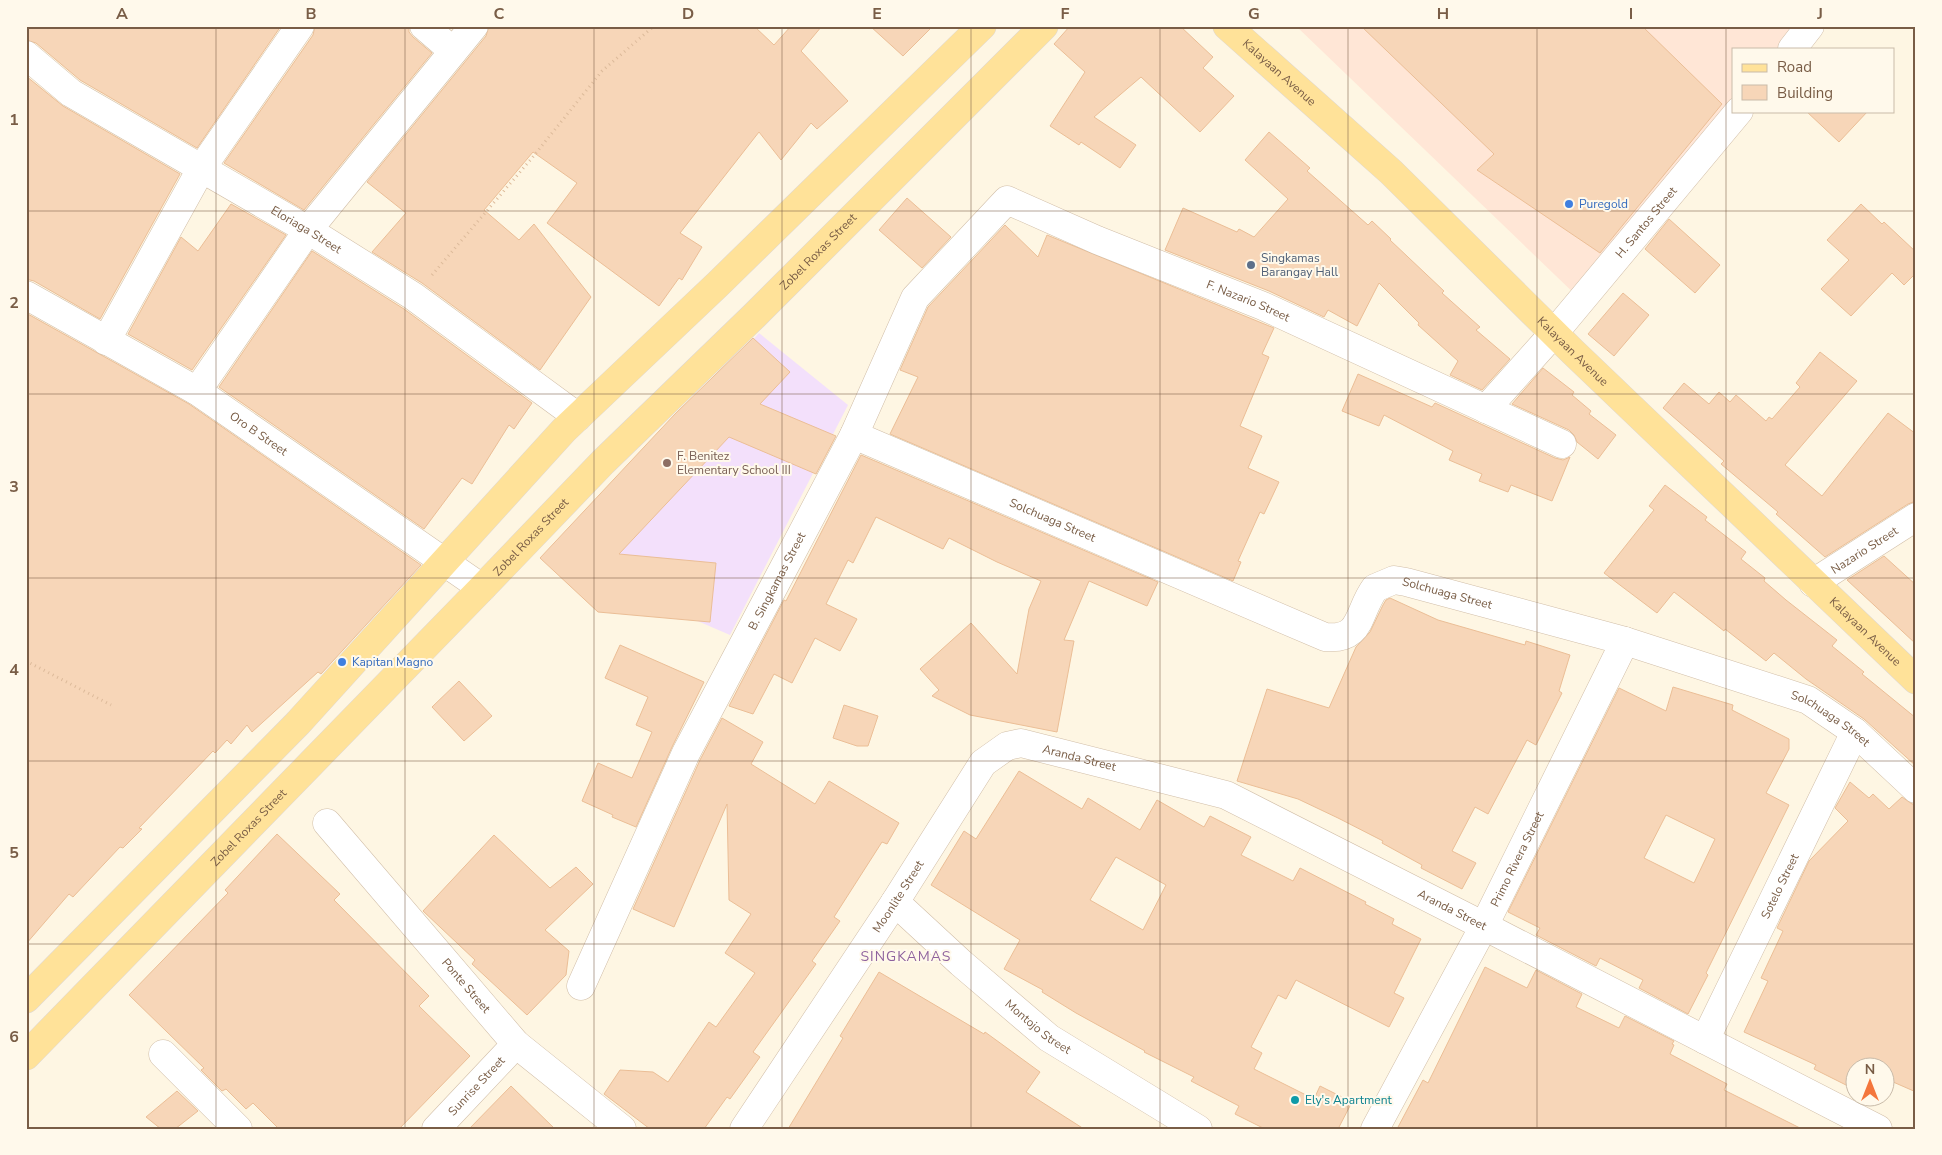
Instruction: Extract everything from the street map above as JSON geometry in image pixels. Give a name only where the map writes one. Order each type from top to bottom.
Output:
[{"type":"main road","points":[[26,999],[298,723],[564,430],[718,284],[982,26]]},
{"type":"main road","name":"Zobel Roxas Street","points":[[27,1055],[603,462],[754,316],[1044,26]]},
{"type":"main road","name":"Kalayaan Avenue","points":[[1227,26],[1391,172],[1554,333],[1916,680]]},
{"type":"street","points":[[106,341],[201,169],[300,26]]},
{"type":"street","points":[[424,26],[453,51]]},
{"type":"street","points":[[197,391],[308,230],[474,26]]},
{"type":"street","points":[[1793,48],[1810,26]]},
{"type":"street","name":"Eloriaga Street","points":[[26,55],[71,93],[308,230],[414,296],[578,417]]},
{"type":"street","name":"H. Santos Street","points":[[1554,333],[1738,112]]},
{"type":"street","name":"F. Nazario Street","points":[[1008,200],[1097,240],[1263,306],[1562,444]]},
{"type":"street","name":"B. Singkamas Street","points":[[581,986],[686,753],[854,435],[915,298],[1008,200]]},
{"type":"street","name":"Oro B Street","points":[[26,295],[197,391],[482,588]]},
{"type":"street","points":[[1486,409],[1554,333]]},
{"type":"street","name":"Solchuaga Street","points":[[854,435],[1325,637],[1338,638],[1347,636],[1354,630],[1374,588],[1394,580],[1625,641],[1808,700],[1855,732],[1916,789]]},
{"type":"street","name":"Nazario Street","points":[[1813,583],[1916,517]]},
{"type":"street","name":"Primo Rivera Street","points":[[1375,1129],[1484,926],[1625,641]]},
{"type":"street","name":"Sotelo Street","points":[[1705,1040],[1855,732]]},
{"type":"street","name":"Aranda Street","points":[[1008,746],[1021,743],[1226,795],[1878,1129]]},
{"type":"street","name":"Moonlite Street","points":[[744,1129],[895,902],[983,764],[1008,746]]},
{"type":"street","name":"Ponte Street","points":[[327,823],[516,1044],[622,1129]]},
{"type":"street","name":"Montojo Street","points":[[895,902],[961,963],[1049,1038],[1198,1129]]},
{"type":"street","name":"Sunrise Street","points":[[436,1129],[516,1044]]},
{"type":"street","points":[[163,1054],[238,1129]]},
{"type":"path","points":[[414,296],[532,158],[602,71],[654,26]]},
{"type":"path","points":[[26,661],[111,705]]},
{"type":"shaded area","name":"Puregold","points":[[1296,26],[1798,26],[1781,48],[1732,48],[1732,109],[1581,300]]},
{"type":"shaded area","points":[[759,333],[848,405],[730,635],[556,560]]},
{"type":"building","points":[[26,26],[281,26],[197,148],[80,80],[36,43],[26,40]]},
{"type":"building","points":[[315,26],[409,26],[409,32],[413,37],[432,53],[304,210],[224,163],[313,35]]},
{"type":"building","points":[[489,26],[754,26],[774,45],[791,26],[822,26],[801,51],[848,101],[817,129],[811,123],[781,160],[759,132],[680,233],[702,247],[682,280],[679,278],[659,306],[547,223],[577,183],[533,152],[484,210],[519,240],[534,224],[591,297],[540,370],[422,283],[372,252],[406,213],[367,182],[486,36]]},
{"type":"building","points":[[870,26],[933,26],[903,56]]},
{"type":"building","points":[[1070,26],[1180,26],[1213,57],[1203,68],[1234,96],[1200,132],[1141,77],[1094,117],[1136,145],[1120,168],[1081,142],[1079,145],[1050,126],[1085,72],[1054,44]]},
{"type":"building","name":"Puregold","points":[[1361,26],[1642,26],[1722,104],[1600,253],[1477,170],[1494,154]]},
{"type":"building","points":[[26,76],[63,106],[180,174],[100,319],[34,281],[26,279]]},
{"type":"building","points":[[1807,112],[1867,112],[1839,142]]},
{"type":"building","points":[[1269,132],[1310,168],[1307,171],[1368,225],[1372,221],[1444,291],[1442,293],[1480,327],[1476,330],[1510,359],[1482,390],[1450,375],[1458,361],[1418,325],[1419,323],[1379,283],[1357,326],[1328,310],[1324,317],[1269,291],[1165,250],[1183,208],[1237,232],[1239,229],[1254,237],[1288,199],[1245,160]]},
{"type":"building","points":[[907,198],[951,237],[922,268],[879,230]]},
{"type":"building","points":[[231,204],[286,235],[192,370],[128,334],[181,237],[198,251]]},
{"type":"building","points":[[1861,204],[1882,224],[1884,222],[1916,252],[1916,273],[1904,285],[1892,273],[1851,316],[1821,289],[1849,260],[1827,240]]},
{"type":"building","points":[[1669,219],[1720,265],[1695,293],[1645,249]]},
{"type":"building","points":[[1005,225],[1038,257],[1047,235],[1274,328],[1262,354],[1269,357],[1240,426],[1262,436],[1248,468],[1279,482],[1264,514],[1260,512],[1238,561],[1241,562],[1233,581],[890,434],[918,377],[900,370],[928,307]]},
{"type":"building","points":[[312,251],[404,309],[532,403],[514,429],[509,425],[472,484],[462,478],[424,529],[219,387]]},
{"type":"building","points":[[1623,293],[1649,315],[1614,356],[1588,334]]},
{"type":"building","points":[[26,313],[189,404],[421,565],[321,674],[318,672],[252,732],[247,725],[231,744],[227,740],[215,753],[213,751],[139,828],[142,829],[123,848],[120,847],[73,897],[69,894],[26,944]]},
{"type":"building","name":"F. Benitez Elementary School III","points":[[753,338],[790,372],[760,404],[836,436],[816,474],[729,437],[619,554],[716,563],[710,622],[598,612],[540,558],[675,414]]},
{"type":"building","points":[[1820,352],[1857,381],[1785,465],[1822,496],[1888,413],[1916,434],[1916,501],[1908,504],[1825,557],[1776,514],[1778,512],[1721,464],[1724,461],[1663,408],[1684,383],[1709,404],[1719,392],[1730,402],[1736,395],[1766,421],[1769,417],[1772,419],[1800,387],[1796,383]]},
{"type":"building","points":[[1543,368],[1574,392],[1572,395],[1591,411],[1589,414],[1616,435],[1598,459],[1577,442],[1569,430],[1512,404]]},
{"type":"building","points":[[1358,374],[1432,407],[1435,403],[1555,458],[1563,460],[1570,457],[1552,501],[1511,485],[1508,492],[1479,481],[1482,474],[1449,460],[1453,451],[1384,415],[1379,426],[1342,411]]},
{"type":"building","points":[[861,455],[1158,582],[1147,606],[1089,581],[1064,640],[1074,641],[1057,732],[970,715],[932,696],[939,690],[920,669],[971,623],[1017,674],[1029,609],[1041,581],[949,538],[943,549],[876,517],[853,563],[848,560],[826,604],[857,619],[840,651],[815,638],[792,683],[774,674],[753,714],[729,706],[784,600],[786,601]]},
{"type":"building","points":[[1665,485],[1707,517],[1705,520],[1746,552],[1741,559],[1765,578],[1764,581],[1786,600],[1837,640],[1832,646],[1864,672],[1862,674],[1916,718],[1916,766],[1864,719],[1806,679],[1774,653],[1766,661],[1674,592],[1657,613],[1604,573],[1654,510],[1649,506]]},
{"type":"building","points":[[1884,556],[1916,585],[1916,644],[1847,580]]},
{"type":"building","points":[[1390,598],[1438,620],[1525,645],[1526,641],[1570,655],[1559,691],[1562,693],[1536,745],[1527,740],[1488,814],[1475,807],[1452,851],[1476,863],[1462,889],[1421,868],[1422,865],[1382,843],[1383,841],[1338,818],[1298,799],[1237,781],[1267,689],[1329,708],[1356,647],[1370,632],[1383,605]]},
{"type":"building","points":[[620,645],[704,682],[636,827],[582,801],[598,763],[632,778],[652,732],[636,725],[648,697],[605,678]]},
{"type":"building","points":[[459,681],[492,716],[464,741],[432,707]]},
{"type":"building","points":[[1673,687],[1733,705],[1732,710],[1789,739],[1789,749],[1766,793],[1789,805],[1706,973],[1708,975],[1688,1014],[1639,988],[1643,980],[1600,958],[1596,966],[1536,935],[1540,928],[1508,912],[1619,688],[1666,711]],"holes":[[[1666,815],[1715,839],[1694,883],[1644,858]]]},
{"type":"building","points":[[844,705],[878,716],[868,746],[857,746],[833,738]]},
{"type":"building","points":[[722,718],[763,742],[751,764],[815,804],[829,781],[899,823],[887,844],[882,842],[834,917],[840,921],[812,961],[816,964],[753,1052],[760,1057],[730,1099],[727,1097],[704,1129],[650,1129],[604,1094],[620,1070],[653,1072],[668,1082],[709,1022],[716,1027],[755,973],[725,953],[751,914],[729,900],[727,804],[674,927],[633,909],[700,760]]},
{"type":"building","points":[[1019,771],[1082,809],[1088,798],[1140,830],[1157,800],[1204,827],[1210,816],[1251,837],[1241,855],[1293,881],[1300,868],[1366,902],[1365,904],[1394,919],[1392,924],[1421,939],[1394,993],[1404,998],[1389,1027],[1296,980],[1286,999],[1278,995],[1251,1047],[1262,1053],[1254,1069],[1314,1099],[1320,1086],[1352,1102],[1338,1129],[1265,1129],[1235,1114],[1239,1106],[1191,1081],[1194,1077],[1144,1052],[1076,1013],[1042,992],[1043,990],[1004,969],[1020,940],[931,885],[964,831],[976,839]],"holes":[[[1116,857],[1166,885],[1143,930],[1090,900]]]},
{"type":"building","points":[[1850,782],[1869,798],[1873,794],[1889,809],[1902,797],[1912,804],[1916,804],[1916,1092],[1894,1082],[1894,1058],[1844,1058],[1844,1084],[1814,1069],[1816,1065],[1744,1032],[1768,981],[1761,978],[1783,931],[1777,928],[1809,861],[1848,821],[1835,808]]},
{"type":"building","points":[[277,834],[340,894],[334,900],[429,996],[419,1006],[470,1056],[399,1129],[279,1129],[253,1103],[246,1109],[226,1089],[222,1091],[201,1070],[204,1068],[129,995],[228,893],[225,890]]},
{"type":"building","points":[[494,835],[550,888],[576,867],[593,884],[545,930],[569,951],[566,975],[527,1015],[472,964],[475,960],[423,911]]},
{"type":"building","points":[[1485,967],[1527,988],[1536,970],[1582,994],[1576,1007],[1619,1028],[1625,1016],[1674,1041],[1670,1054],[1727,1084],[1724,1090],[1802,1129],[1397,1129],[1423,1080],[1428,1083]]},
{"type":"building","points":[[879,972],[984,1034],[985,1032],[1040,1072],[1026,1092],[1084,1129],[788,1129],[843,1038],[840,1036]]},
{"type":"building","points":[[511,1086],[555,1129],[469,1129]]},
{"type":"building","points":[[177,1091],[198,1111],[175,1129],[161,1129],[146,1117]]},
{"type":"place","name":"Puregold","points":[[1569,204]]},
{"type":"place","name":"Singkamas Barangay Hall","points":[[1251,265]]},
{"type":"place","name":"F. Benitez Elementary School III","points":[[667,463]]},
{"type":"place","name":"Kapitan Magno","points":[[342,662]]},
{"type":"place","name":"Ely's Apartment","points":[[1295,1100]]},
{"type":"district","name":"SINGKAMAS","points":[[906,956]]}]
